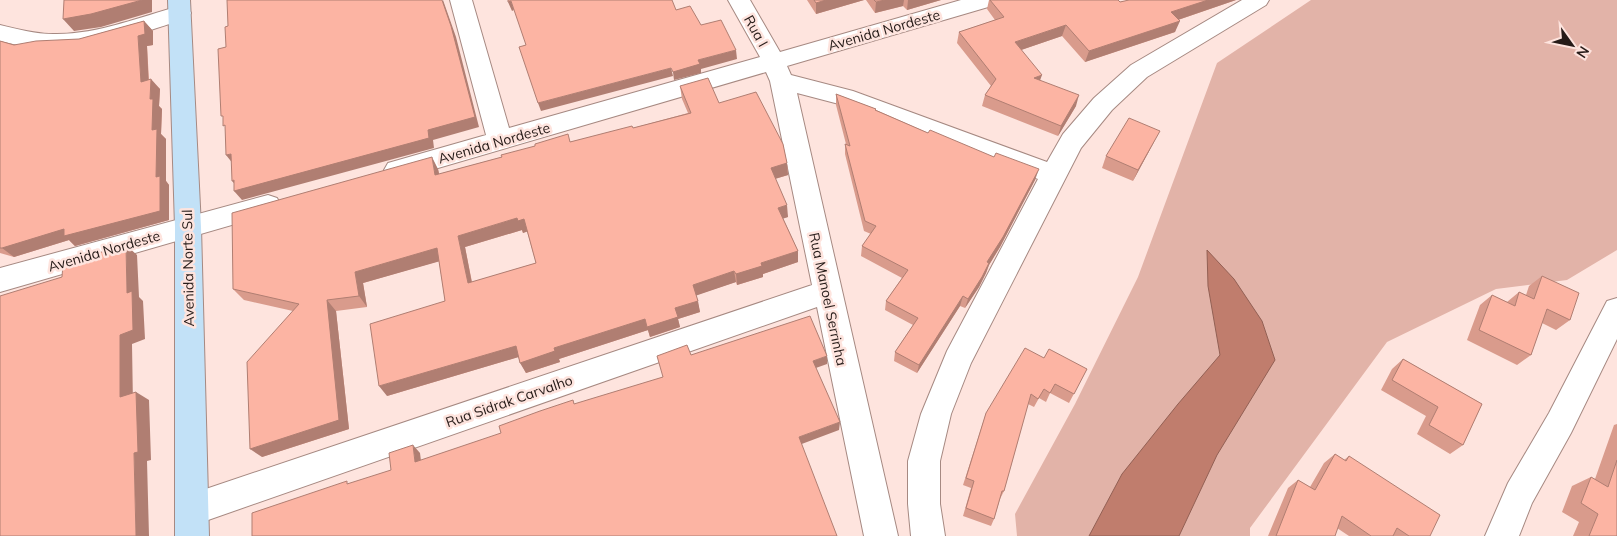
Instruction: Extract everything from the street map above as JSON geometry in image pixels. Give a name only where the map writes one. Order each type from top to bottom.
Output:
[{"type":"street","points":[[461,0],[500,141]]},
{"type":"street","name":"Rua I","points":[[739,0],[778,72]]},
{"type":"street","name":"Avenida Nordeste","points":[[377,175],[500,141],[778,72],[987,0]]},
{"type":"street","points":[[928,536],[924,504],[924,461],[936,414],[957,360],[1072,141],[1103,104],[1139,71],[1258,0]]},
{"type":"street","points":[[0,32],[20,38],[52,42],[70,41],[179,6]]},
{"type":"street","name":"Avenida Norte Sul","points":[[179,6],[188,227],[192,523]]},
{"type":"street","points":[[778,72],[1053,174]]},
{"type":"street","name":"Rua Manoel Serrinha","points":[[778,72],[881,536]]},
{"type":"street","name":"Avenida Nordeste","points":[[0,280],[292,199]]},
{"type":"street","name":"Rua Sidrak Carvalho","points":[[192,523],[827,292]]},
{"type":"street","points":[[1502,536],[1519,494],[1560,423],[1617,310]]},
{"type":"shaded area","points":[[1311,0],[1617,0],[1617,250],[1567,280],[1496,289],[1387,342],[1250,528],[1250,536],[1017,536],[1015,514],[1075,404],[1138,277],[1217,63]]},
{"type":"shaded area","points":[[1207,250],[1234,279],[1262,321],[1275,360],[1217,455],[1179,536],[1089,536],[1122,474],[1220,355],[1208,286]]},
{"type":"building","points":[[64,0],[142,0],[91,14],[63,19]]},
{"type":"building","points":[[227,0],[442,0],[451,26],[475,117],[428,130],[429,138],[234,191],[231,154],[226,155],[225,125],[223,126],[223,116],[221,116],[218,49],[226,47],[225,27],[228,26]]},
{"type":"building","points":[[508,0],[672,0],[676,10],[690,6],[701,25],[721,20],[736,50],[698,60],[700,64],[673,72],[671,68],[538,103],[519,47],[526,45],[511,1],[508,2]]},
{"type":"building","points":[[814,0],[826,0],[816,3]]},
{"type":"building","points":[[990,0],[1118,0],[1120,2],[1129,0],[1208,0],[1171,12],[1180,21],[1089,51],[1066,25],[1015,42],[1042,75],[1034,78],[1079,95],[1061,126],[985,95],[996,79],[959,32],[1004,17]]},
{"type":"building","points":[[144,21],[145,34],[138,36],[141,82],[151,79],[150,99],[153,99],[152,130],[157,129],[156,177],[160,176],[160,211],[64,236],[64,229],[0,248],[0,41],[14,45],[36,41],[79,39]]},
{"type":"building","points":[[708,78],[719,103],[756,92],[783,144],[787,163],[771,168],[787,205],[778,208],[798,251],[761,263],[762,266],[736,274],[734,271],[693,285],[698,301],[675,308],[678,317],[647,327],[645,319],[554,348],[555,351],[520,363],[516,346],[379,386],[370,324],[445,301],[437,248],[355,272],[359,296],[327,300],[339,420],[250,449],[247,362],[299,304],[233,289],[232,213],[432,157],[435,175],[502,157],[501,155],[535,146],[535,144],[568,134],[570,142],[691,113],[680,86]],"holes":[[[517,218],[518,221],[524,219],[536,263],[468,283],[458,236]]]},
{"type":"building","points":[[836,94],[876,109],[928,133],[930,130],[994,157],[996,153],[1039,169],[1003,237],[987,262],[989,263],[982,277],[968,299],[963,296],[919,365],[895,352],[918,318],[886,301],[908,270],[862,246],[876,226],[865,221],[845,144],[850,146]]},
{"type":"building","points":[[1129,118],[1160,131],[1138,170],[1106,156]]},
{"type":"building","points":[[126,245],[127,293],[132,291],[133,330],[120,335],[120,397],[136,392],[138,452],[134,453],[136,536],[0,536],[0,296],[62,277],[63,263]]},
{"type":"building","points":[[1542,276],[1579,293],[1570,320],[1547,309],[1531,355],[1479,330],[1492,295],[1515,306],[1519,292],[1534,299]]},
{"type":"building","points":[[810,316],[827,356],[813,361],[840,422],[799,437],[837,536],[252,536],[252,513],[347,481],[347,484],[391,470],[389,453],[413,445],[415,462],[501,433],[499,426],[540,411],[573,400],[574,404],[663,377],[657,356],[687,345],[691,355]]},
{"type":"building","points":[[1025,348],[1044,358],[1049,349],[1087,369],[1074,394],[1055,384],[1050,393],[1044,389],[1038,399],[1031,394],[1004,491],[1002,491],[994,519],[966,508],[974,481],[966,478],[986,413]]},
{"type":"building","points":[[1403,359],[1482,404],[1463,445],[1429,425],[1438,407],[1392,380]]},
{"type":"building","points":[[1335,454],[1346,461],[1349,456],[1440,515],[1430,536],[1409,536],[1397,528],[1393,536],[1371,536],[1342,516],[1335,536],[1276,536],[1298,480],[1315,490]]},
{"type":"building","points":[[1617,460],[1617,536],[1589,536],[1598,514],[1581,503],[1591,477],[1608,487]]}]
